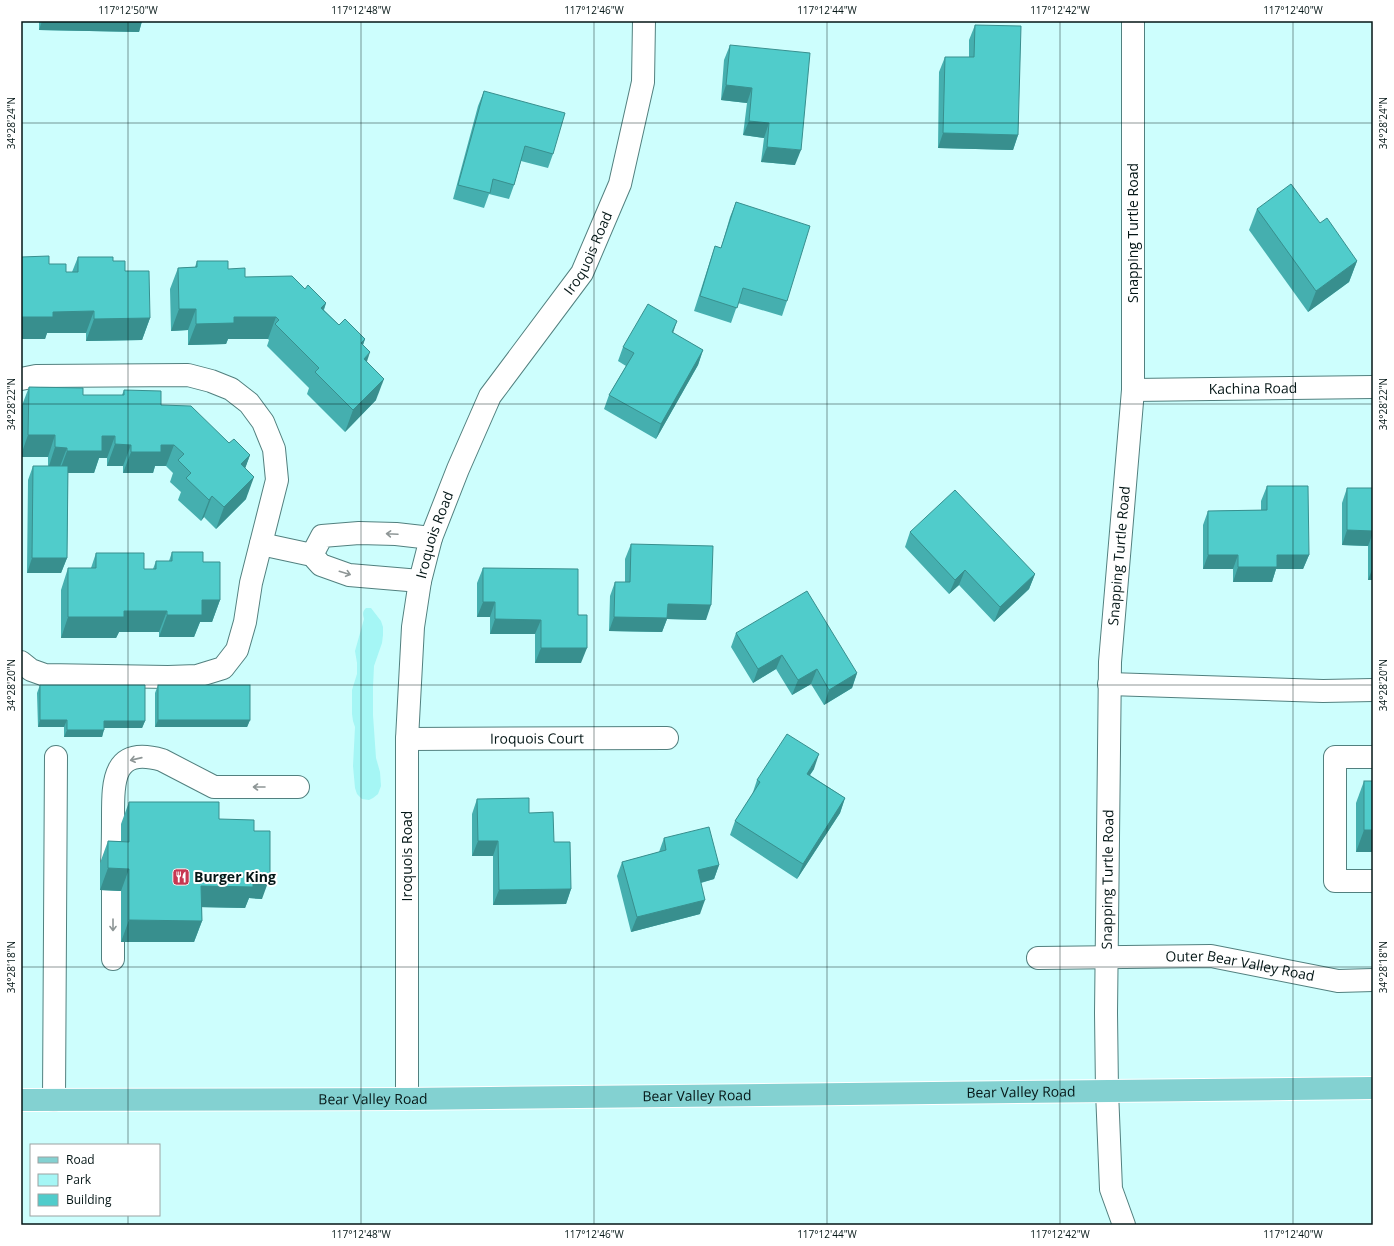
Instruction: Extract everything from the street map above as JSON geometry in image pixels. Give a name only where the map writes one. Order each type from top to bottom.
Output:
[{"type":"main road","name":"Bear Valley Road","points":[[21,1100],[407,1099],[1373,1088]]},
{"type":"street","name":"Iroquois Road","points":[[407,1099],[407,739],[413,627],[420,581],[431,538],[458,469],[490,396],[582,273],[620,184],[643,82],[644,21]]},
{"type":"street","name":"Snapping Turtle Road","points":[[1124,1225],[1111,1189],[1107,1091],[1107,957],[1110,654],[1133,390],[1133,21]]},
{"type":"street","points":[[21,379],[36,376],[188,375],[211,381],[231,389],[249,403],[263,422],[274,450],[277,480],[251,583],[245,622],[237,650],[223,668],[197,676],[45,675],[31,670],[21,662]]},
{"type":"street","name":"Kachina Road","points":[[1133,390],[1373,387]]},
{"type":"street","points":[[312,555],[322,536],[359,532],[431,538]]},
{"type":"street","points":[[261,544],[312,555],[321,565],[349,575],[420,581]]},
{"type":"street","points":[[1110,684],[1322,691],[1373,690]]},
{"type":"street","name":"Iroquois Court","points":[[407,739],[667,738]]},
{"type":"street","points":[[54,1100],[56,757]]},
{"type":"street","points":[[112,863],[113,783],[122,766],[128,760],[139,757],[162,760],[214,787],[298,787]]},
{"type":"street","points":[[1373,757],[1335,757],[1335,881],[1373,881]]},
{"type":"street","points":[[113,890],[113,959]]},
{"type":"street","name":"Outer Bear Valley Road","points":[[1038,958],[1211,956],[1338,981],[1373,980]]},
{"type":"green space","points":[[366,608],[371,608],[381,621],[383,627],[382,643],[374,666],[373,687],[376,758],[380,772],[381,786],[378,794],[369,800],[362,799],[357,794],[355,788],[353,766],[355,727],[352,714],[352,690],[357,674],[355,651],[364,619],[363,612]]},
{"type":"building","points":[[975,25],[1021,26],[1018,135],[943,133],[945,57],[974,57]]},
{"type":"building","points":[[730,45],[810,53],[801,150],[767,147],[769,123],[749,121],[752,88],[726,85]]},
{"type":"building","points":[[484,91],[565,113],[553,154],[525,146],[514,185],[493,179],[490,193],[458,185]]},
{"type":"building","points":[[1291,184],[1320,223],[1327,218],[1357,261],[1316,291],[1257,209]]},
{"type":"building","points":[[736,202],[810,226],[787,301],[743,288],[737,308],[700,296],[715,246],[721,248]]},
{"type":"building","points":[[49,256],[49,264],[66,264],[66,272],[78,272],[78,257],[113,257],[113,261],[125,261],[125,271],[149,271],[150,318],[94,319],[94,311],[53,312],[53,317],[21,317],[21,257]]},
{"type":"building","points":[[197,261],[228,261],[228,269],[245,268],[245,277],[292,276],[305,289],[308,285],[326,303],[321,308],[339,325],[345,319],[365,339],[361,343],[370,352],[364,359],[384,379],[353,410],[315,372],[319,368],[275,324],[279,320],[276,317],[234,317],[234,323],[196,324],[196,309],[179,309],[178,268],[197,267]]},
{"type":"building","points":[[648,304],[677,321],[672,332],[703,350],[661,424],[609,395],[634,353],[623,347]]},
{"type":"building","points":[[29,387],[83,388],[83,395],[124,395],[124,390],[161,391],[161,405],[191,406],[229,443],[234,439],[250,455],[241,464],[254,477],[224,507],[212,496],[209,500],[186,478],[191,473],[178,460],[184,454],[174,445],[161,445],[161,452],[131,452],[131,445],[115,444],[115,436],[102,436],[102,451],[67,451],[67,448],[55,447],[55,435],[28,435]]},
{"type":"building","points":[[33,466],[68,466],[67,558],[32,558]]},
{"type":"building","points":[[1267,486],[1308,486],[1309,555],[1277,555],[1277,567],[1238,567],[1238,555],[1208,555],[1208,511],[1267,510]]},
{"type":"building","points":[[1347,488],[1373,488],[1373,531],[1347,530]]},
{"type":"building","points":[[955,490],[1035,574],[1000,607],[965,570],[955,580],[910,532]]},
{"type":"building","points":[[631,544],[713,546],[711,605],[668,604],[667,618],[614,617],[615,582],[630,582]]},
{"type":"building","points":[[172,552],[203,552],[203,562],[220,562],[220,600],[202,600],[202,615],[167,615],[167,611],[124,611],[124,617],[68,617],[68,568],[96,568],[96,553],[144,553],[144,569],[156,569],[156,561],[172,561]]},
{"type":"building","points":[[483,568],[578,569],[578,615],[587,615],[587,648],[541,648],[541,620],[495,619],[495,602],[483,602]]},
{"type":"building","points":[[807,591],[857,673],[829,690],[817,669],[798,680],[782,655],[758,669],[736,633]]},
{"type":"building","points":[[40,685],[145,685],[145,721],[104,721],[104,730],[67,730],[67,720],[40,720]]},
{"type":"building","points":[[158,685],[250,685],[250,720],[158,720]]},
{"type":"building","points":[[787,734],[819,754],[807,774],[845,798],[803,864],[735,821],[760,782],[757,780]]},
{"type":"building","points":[[1364,781],[1373,781],[1373,830],[1364,830]]},
{"type":"building","points":[[529,798],[529,813],[553,812],[554,842],[570,842],[571,889],[499,890],[498,841],[478,841],[477,799]]},
{"type":"building","name":"Burger King","points":[[129,802],[219,802],[219,819],[254,820],[254,831],[270,831],[270,877],[253,877],[253,887],[201,886],[202,921],[129,920],[129,869],[108,868],[108,841],[129,842]]},
{"type":"building","points":[[709,827],[719,865],[698,870],[705,900],[637,917],[622,862],[666,850],[664,838]]},
{"type":"place","name":"Burger King","points":[[181,877]]}]
